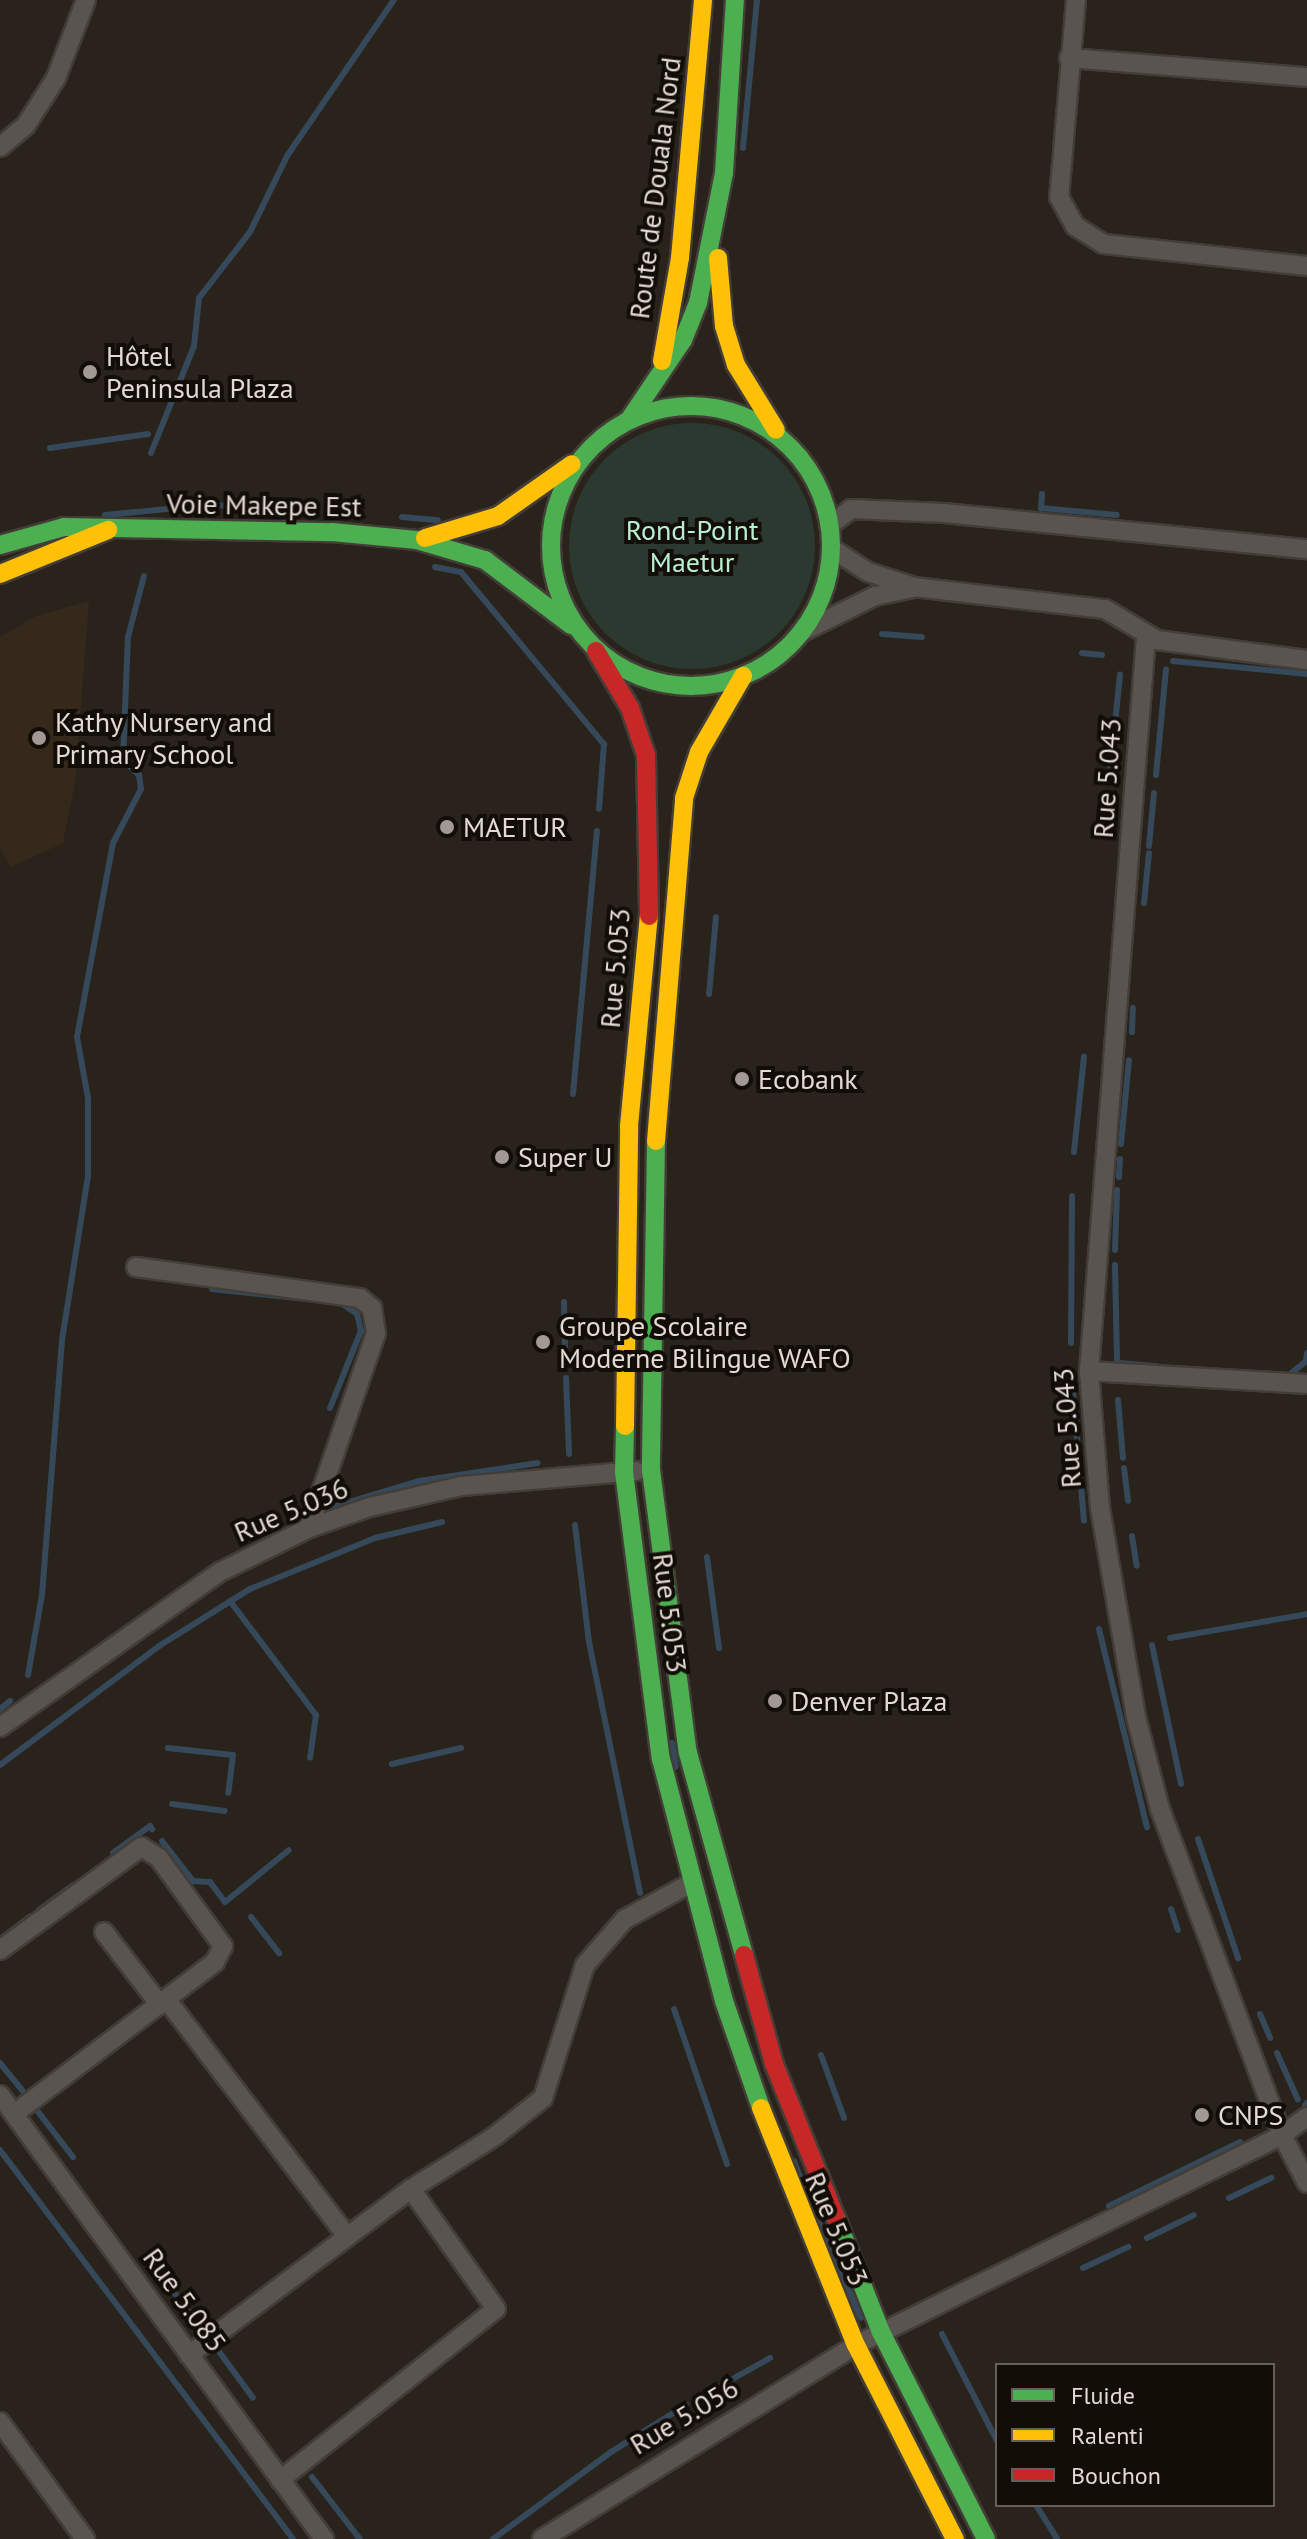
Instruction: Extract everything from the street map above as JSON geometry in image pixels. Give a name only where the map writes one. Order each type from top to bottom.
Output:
[{"type":"main road","name":"Route de Douala Nord","points":[[658,381],[680,258],[703,0]]},
{"type":"main road","points":[[417,540],[498,516],[629,420],[658,381],[698,303],[717,217],[735,0]]},
{"type":"main road","points":[[417,540],[485,560],[576,629],[596,651],[628,672],[666,684],[705,686],[743,676],[774,658],[800,633],[823,593],[831,548],[830,525],[821,492],[743,379],[724,326],[717,217]]},
{"type":"main road","points":[[629,420],[668,407],[709,407],[749,418],[784,440]]},
{"type":"main road","points":[[576,629],[555,586],[550,539],[561,492],[586,452]]},
{"type":"main road","name":"Voie Makepe Est","points":[[0,545],[64,527],[332,532],[417,540]]},
{"type":"main road","name":"Voie Makepe Est","points":[[0,574],[109,530]]},
{"type":"main road","name":"Rue 5.053","points":[[596,651],[630,708],[646,755],[649,795],[650,903],[629,1126],[624,1472],[661,1759],[691,1883],[757,2100],[856,2345],[955,2539]]},
{"type":"main road","name":"Rue 5.053","points":[[743,676],[699,752],[684,798],[656,1128],[651,1470],[688,1753],[730,1915],[802,2144],[881,2332],[986,2539]]},
{"type":"street","points":[[0,147],[26,125],[56,78],[86,0]]},
{"type":"street","points":[[1076,0],[1059,197],[1075,226],[1104,244],[1307,266]]},
{"type":"street","points":[[1069,58],[1307,77]]},
{"type":"street","points":[[830,525],[851,509],[928,512],[1307,549]]},
{"type":"street","points":[[831,548],[868,572],[914,587],[1105,609],[1146,637],[1307,660]]},
{"type":"street","points":[[800,633],[875,596],[914,587]]},
{"type":"street","name":"Rue 5.043","points":[[1146,637],[1089,1371],[1100,1508],[1136,1717],[1198,1920],[1282,2135],[1307,2183]]},
{"type":"street","points":[[136,1267],[360,1298],[372,1308],[376,1333],[309,1528]]},
{"type":"street","points":[[1089,1371],[1307,1384]]},
{"type":"street","name":"Rue 5.036","points":[[0,1727],[220,1572],[309,1528],[370,1507],[462,1486],[651,1470]]},
{"type":"street","points":[[0,1950],[141,1847],[159,1858],[223,1946],[215,1962],[14,2114]]},
{"type":"street","points":[[189,2355],[411,2189],[495,2136],[543,2098],[585,1965],[625,1919],[691,1883]]},
{"type":"street","points":[[104,1932],[164,2002],[347,2236]]},
{"type":"street","name":"Rue 5.085","points":[[0,2095],[324,2539]]},
{"type":"street","name":"Rue 5.056","points":[[542,2539],[856,2345],[1282,2135],[1307,2117]]},
{"type":"street","points":[[280,2480],[496,2309],[411,2189]]},
{"type":"street","points":[[0,2422],[85,2539]]},
{"type":"shaded area","name":"Kathy Nursery and Primary School","points":[[89,601],[75,784],[63,843],[11,867],[0,848],[0,637],[36,616]]},
{"type":"green space","name":"Rond-Point Maetur","points":[[692,423],[716,425],[739,432],[761,443],[779,459],[795,477],[806,499],[813,522],[813,570],[806,593],[795,615],[779,633],[761,649],[739,660],[716,667],[692,669],[668,667],[645,660],[623,649],[605,633],[589,615],[578,593],[571,570],[569,546],[571,522],[578,499],[589,477],[605,459],[623,443],[645,432],[668,425]]},
{"type":"waterway","points":[[151,453],[194,346],[199,298],[250,232],[287,156],[394,0]]},
{"type":"waterway","points":[[743,148],[757,0]]},
{"type":"waterway","points":[[50,448],[148,434]]},
{"type":"waterway","points":[[1042,494],[1041,508],[1117,515]]},
{"type":"waterway","points":[[105,515],[208,505],[289,507]]},
{"type":"waterway","points":[[402,517],[438,520]]},
{"type":"waterway","points":[[435,567],[461,572],[604,744],[599,809]]},
{"type":"waterway","points":[[28,1675],[42,1595],[62,1340],[88,1175],[88,1098],[77,1037],[113,843],[141,789],[139,775],[123,760],[128,637],[144,576]]},
{"type":"waterway","points":[[882,634],[922,637]]},
{"type":"waterway","points":[[1082,653],[1102,655]]},
{"type":"waterway","points":[[1173,661],[1307,674]]},
{"type":"waterway","points":[[1156,775],[1166,669]]},
{"type":"waterway","points":[[1110,773],[1120,675]]},
{"type":"waterway","points":[[1149,846],[1154,793]]},
{"type":"waterway","points":[[573,1094],[597,831]]},
{"type":"waterway","points":[[1144,903],[1149,853]]},
{"type":"waterway","points":[[709,994],[716,917]]},
{"type":"waterway","points":[[1132,1032],[1133,1008]]},
{"type":"waterway","points":[[1074,1152],[1084,1057]]},
{"type":"waterway","points":[[1121,1144],[1129,1060]]},
{"type":"waterway","points":[[1119,1177],[1120,1159]]},
{"type":"waterway","points":[[1115,1250],[1117,1190]]},
{"type":"waterway","points":[[1071,1343],[1072,1196]]},
{"type":"waterway","points":[[1115,1265],[1117,1361]]},
{"type":"waterway","points":[[212,1289],[306,1299]]},
{"type":"waterway","points":[[564,1302],[565,1349]]},
{"type":"waterway","points":[[330,1408],[361,1331],[357,1314],[341,1303]]},
{"type":"waterway","points":[[1284,1379],[1306,1361],[1307,1353]]},
{"type":"waterway","points":[[1119,1363],[1157,1366]]},
{"type":"waterway","points":[[566,1378],[569,1454]]},
{"type":"waterway","points":[[1072,1381],[1084,1520]]},
{"type":"waterway","points":[[1118,1400],[1123,1458]]},
{"type":"waterway","points":[[319,1511],[419,1481],[538,1463]]},
{"type":"waterway","points":[[1124,1468],[1128,1501]]},
{"type":"waterway","points":[[0,1765],[159,1646],[250,1589],[375,1538],[442,1522]]},
{"type":"waterway","points":[[575,1525],[589,1642],[640,1893]]},
{"type":"waterway","points":[[1132,1536],[1137,1566]]},
{"type":"waterway","points":[[707,1557],[719,1648]]},
{"type":"waterway","points":[[230,1601],[316,1715],[310,1758]]},
{"type":"waterway","points":[[1170,1638],[1307,1614]]},
{"type":"waterway","points":[[1099,1629],[1147,1827]]},
{"type":"waterway","points":[[1152,1645],[1181,1784]]},
{"type":"waterway","points":[[0,1709],[10,1701]]},
{"type":"waterway","points":[[672,1743],[676,1767]]},
{"type":"waterway","points":[[168,1748],[233,1755],[228,1793]]},
{"type":"waterway","points":[[392,1764],[461,1748]]},
{"type":"waterway","points":[[172,1804],[225,1811]]},
{"type":"waterway","points":[[113,1853],[150,1826],[152,1829]]},
{"type":"waterway","points":[[1198,1839],[1238,1958]]},
{"type":"waterway","points":[[162,1841],[193,1881],[210,1882],[225,1902],[289,1850]]},
{"type":"waterway","points":[[39,1910],[73,1885]]},
{"type":"waterway","points":[[1171,1909],[1178,1930]]},
{"type":"waterway","points":[[0,1939],[30,1916]]},
{"type":"waterway","points":[[251,1917],[279,1953]]},
{"type":"waterway","points":[[674,2009],[727,2164]]},
{"type":"waterway","points":[[1260,2014],[1270,2038]]},
{"type":"waterway","points":[[1277,2053],[1298,2100]]},
{"type":"waterway","points":[[821,2055],[844,2118]]},
{"type":"waterway","points":[[0,2063],[23,2091]]},
{"type":"waterway","points":[[32,2104],[73,2157]]},
{"type":"waterway","points":[[1109,2206],[1240,2142]]},
{"type":"waterway","points":[[0,2150],[293,2539]]},
{"type":"waterway","points":[[794,2161],[803,2185]]},
{"type":"waterway","points":[[1229,2198],[1271,2178]]},
{"type":"waterway","points":[[1147,2238],[1194,2215]]},
{"type":"waterway","points":[[817,2218],[861,2318]]},
{"type":"waterway","points":[[1083,2268],[1128,2247]]},
{"type":"waterway","points":[[166,2282],[205,2332]]},
{"type":"waterway","points":[[942,2334],[995,2437]]},
{"type":"waterway","points":[[215,2346],[253,2398]]},
{"type":"waterway","points":[[702,2396],[770,2358]]},
{"type":"waterway","points":[[493,2539],[611,2452],[686,2405]]},
{"type":"waterway","points":[[312,2477],[360,2539]]},
{"type":"waterway","points":[[1037,2507],[1057,2539]]},
{"type":"traffic: fast","points":[[629,420],[683,340],[698,303],[724,173],[735,0]]},
{"type":"traffic: fast","points":[[691,406],[732,412],[769,430],[790,447],[807,468],[825,505],[831,546],[825,587],[807,624],[790,645],[769,662],[732,680],[691,686],[650,680],[613,662],[592,645],[575,624],[557,587],[551,546],[557,505],[575,468],[592,447],[613,430],[650,412],[691,406]]},
{"type":"traffic: fast","points":[[0,545],[64,527],[332,532],[417,540],[485,560],[571,625]]},
{"type":"traffic: fast","points":[[656,1141],[651,1470],[688,1753],[744,1955]]},
{"type":"traffic: fast","points":[[625,1426],[624,1472],[661,1759],[724,2001],[761,2108]]},
{"type":"traffic: fast","points":[[836,2218],[881,2332],[986,2539]]},
{"type":"traffic: slow","points":[[662,361],[680,258],[703,0]]},
{"type":"traffic: slow","points":[[718,258],[724,326],[736,365],[776,430]]},
{"type":"traffic: slow","points":[[425,538],[498,516],[572,464]]},
{"type":"traffic: slow","points":[[0,574],[108,530]]},
{"type":"traffic: slow","points":[[656,1141],[684,798],[699,752],[743,676]]},
{"type":"traffic: slow","points":[[625,1426],[629,1126],[649,916]]},
{"type":"traffic: slow","points":[[761,2108],[856,2345],[955,2539]]},
{"type":"traffic: jam","points":[[596,651],[630,708],[646,755],[649,916]]},
{"type":"traffic: jam","points":[[744,1955],[774,2064],[836,2218]]},
{"type":"place","name":"Hôtel Peninsula Plaza","points":[[90,372]]},
{"type":"place","name":"Kathy Nursery and Primary School","points":[[39,738]]},
{"type":"place","name":"MAETUR","points":[[447,827]]},
{"type":"place","name":"Ecobank","points":[[742,1079]]},
{"type":"place","name":"Super U","points":[[502,1157]]},
{"type":"place","name":"Groupe Scolaire Moderne Bilingue WAFO","points":[[543,1342]]},
{"type":"place","name":"Denver Plaza","points":[[775,1701]]},
{"type":"place","name":"CNPS","points":[[1202,2115]]}]
